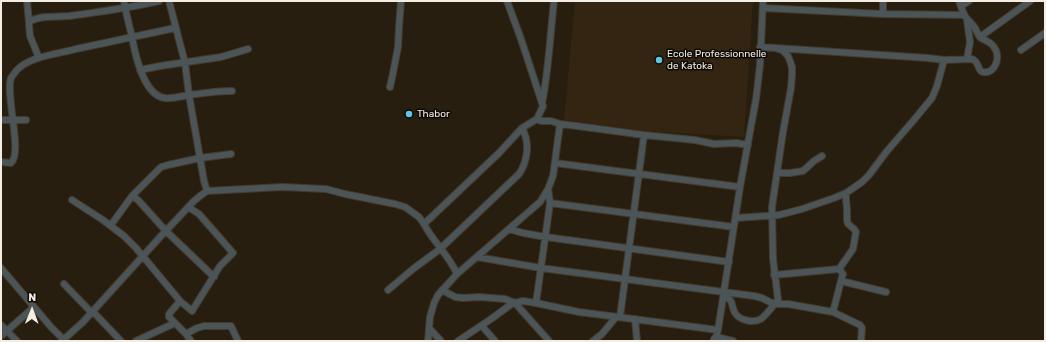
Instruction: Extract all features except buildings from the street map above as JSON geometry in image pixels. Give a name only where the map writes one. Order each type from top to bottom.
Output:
[{"type":"street","points":[[27,1],[30,36],[39,58]]},
{"type":"street","points":[[124,1],[140,70],[146,83],[159,96],[165,98],[210,92],[232,91]]},
{"type":"street","points":[[30,22],[33,19],[38,18],[68,16],[125,8],[159,1]]},
{"type":"street","points":[[169,1],[184,63],[207,191]]},
{"type":"street","points":[[390,87],[398,47],[401,1]]},
{"type":"street","points":[[424,224],[499,153],[522,128],[536,119],[542,110],[542,102],[507,1]]},
{"type":"street","points":[[542,102],[546,87],[554,1]]},
{"type":"street","points":[[883,1],[883,14]]},
{"type":"street","points":[[967,59],[970,42],[965,17],[960,4],[969,1]]},
{"type":"street","points":[[980,37],[1030,1]]},
{"type":"street","points":[[733,341],[714,340],[718,330],[740,187],[756,99],[763,4],[883,14],[965,17],[980,37],[990,42],[994,47],[998,58],[997,63],[991,71],[981,72],[975,60],[967,59],[944,60],[760,47]]},
{"type":"street","points":[[1,162],[11,163],[14,160],[14,120],[10,91],[11,78],[21,66],[39,58],[175,28]]},
{"type":"street","points":[[1021,50],[1045,33]]},
{"type":"street","points":[[723,294],[731,300],[737,316],[752,321],[761,319],[778,299],[773,259],[772,207],[791,88],[792,67],[788,56],[782,50],[775,48]]},
{"type":"street","points":[[140,70],[221,57],[248,49]]},
{"type":"street","points":[[736,218],[779,215],[834,198],[862,182],[932,98],[944,60]]},
{"type":"street","points":[[542,110],[551,121]]},
{"type":"street","points":[[536,119],[560,124],[695,140],[714,144],[736,143],[748,145]]},
{"type":"street","points":[[1,120],[26,120]]},
{"type":"street","points":[[428,341],[430,317],[438,295],[457,274],[540,202],[548,189],[556,163],[560,124]]},
{"type":"street","points":[[388,290],[440,249],[522,170],[527,154],[527,143],[526,134],[522,128]]},
{"type":"street","points":[[593,341],[618,317],[625,279],[644,135]]},
{"type":"street","points":[[111,225],[132,196],[161,167],[168,164],[200,158],[231,154]]},
{"type":"street","points":[[777,173],[804,171],[814,161],[822,156]]},
{"type":"street","points":[[556,163],[740,187]]},
{"type":"street","points":[[1,268],[63,340],[92,313],[188,207],[207,191],[282,187],[326,189],[405,207],[419,217],[439,245],[440,249],[453,264],[457,274]]},
{"type":"street","points":[[536,303],[550,203],[548,189]]},
{"type":"street","points":[[774,274],[839,269],[853,250],[856,232],[848,224],[847,220],[846,192]]},
{"type":"street","points":[[132,196],[138,200],[166,231],[214,277]]},
{"type":"street","points":[[834,198],[846,200]]},
{"type":"street","points":[[72,200],[111,225],[124,236],[180,301],[191,311],[194,311],[220,266],[233,252],[199,214],[188,207]]},
{"type":"street","points":[[550,203],[734,227]]},
{"type":"street","points":[[772,207],[779,215]]},
{"type":"street","points":[[762,216],[768,213],[772,207]]},
{"type":"street","points":[[509,229],[546,237],[729,262]]},
{"type":"street","points":[[477,257],[541,268],[723,294],[762,298],[774,304],[788,304],[833,312],[860,325],[862,328],[861,341]]},
{"type":"street","points":[[833,312],[843,274],[839,269]]},
{"type":"street","points":[[841,280],[886,292]]},
{"type":"street","points":[[64,284],[121,341]]},
{"type":"street","points":[[442,290],[463,298],[479,297],[505,299],[514,303],[549,341]]},
{"type":"street","points":[[180,301],[168,316],[191,341]]},
{"type":"street","points":[[458,341],[514,303],[523,301],[579,312],[718,330]]},
{"type":"street","points":[[1,336],[34,307]]},
{"type":"street","points":[[635,319],[637,341]]},
{"type":"street","points":[[136,341],[174,323]]},
{"type":"street","points":[[1,325],[17,341]]},
{"type":"street","points":[[186,334],[204,326],[231,326],[238,341]]},
{"type":"street","points":[[482,326],[495,341]]},
{"type":"street","points":[[429,328],[442,341]]},
{"type":"shaded area","name":"Ecole Professionnelle de Katoka","points":[[575,1],[753,1],[744,137],[646,131],[564,120]]},
{"type":"place","name":"Ecole Professionnelle de Katoka","points":[[659,60]]},
{"type":"place","name":"Thabor","points":[[409,114]]}]
